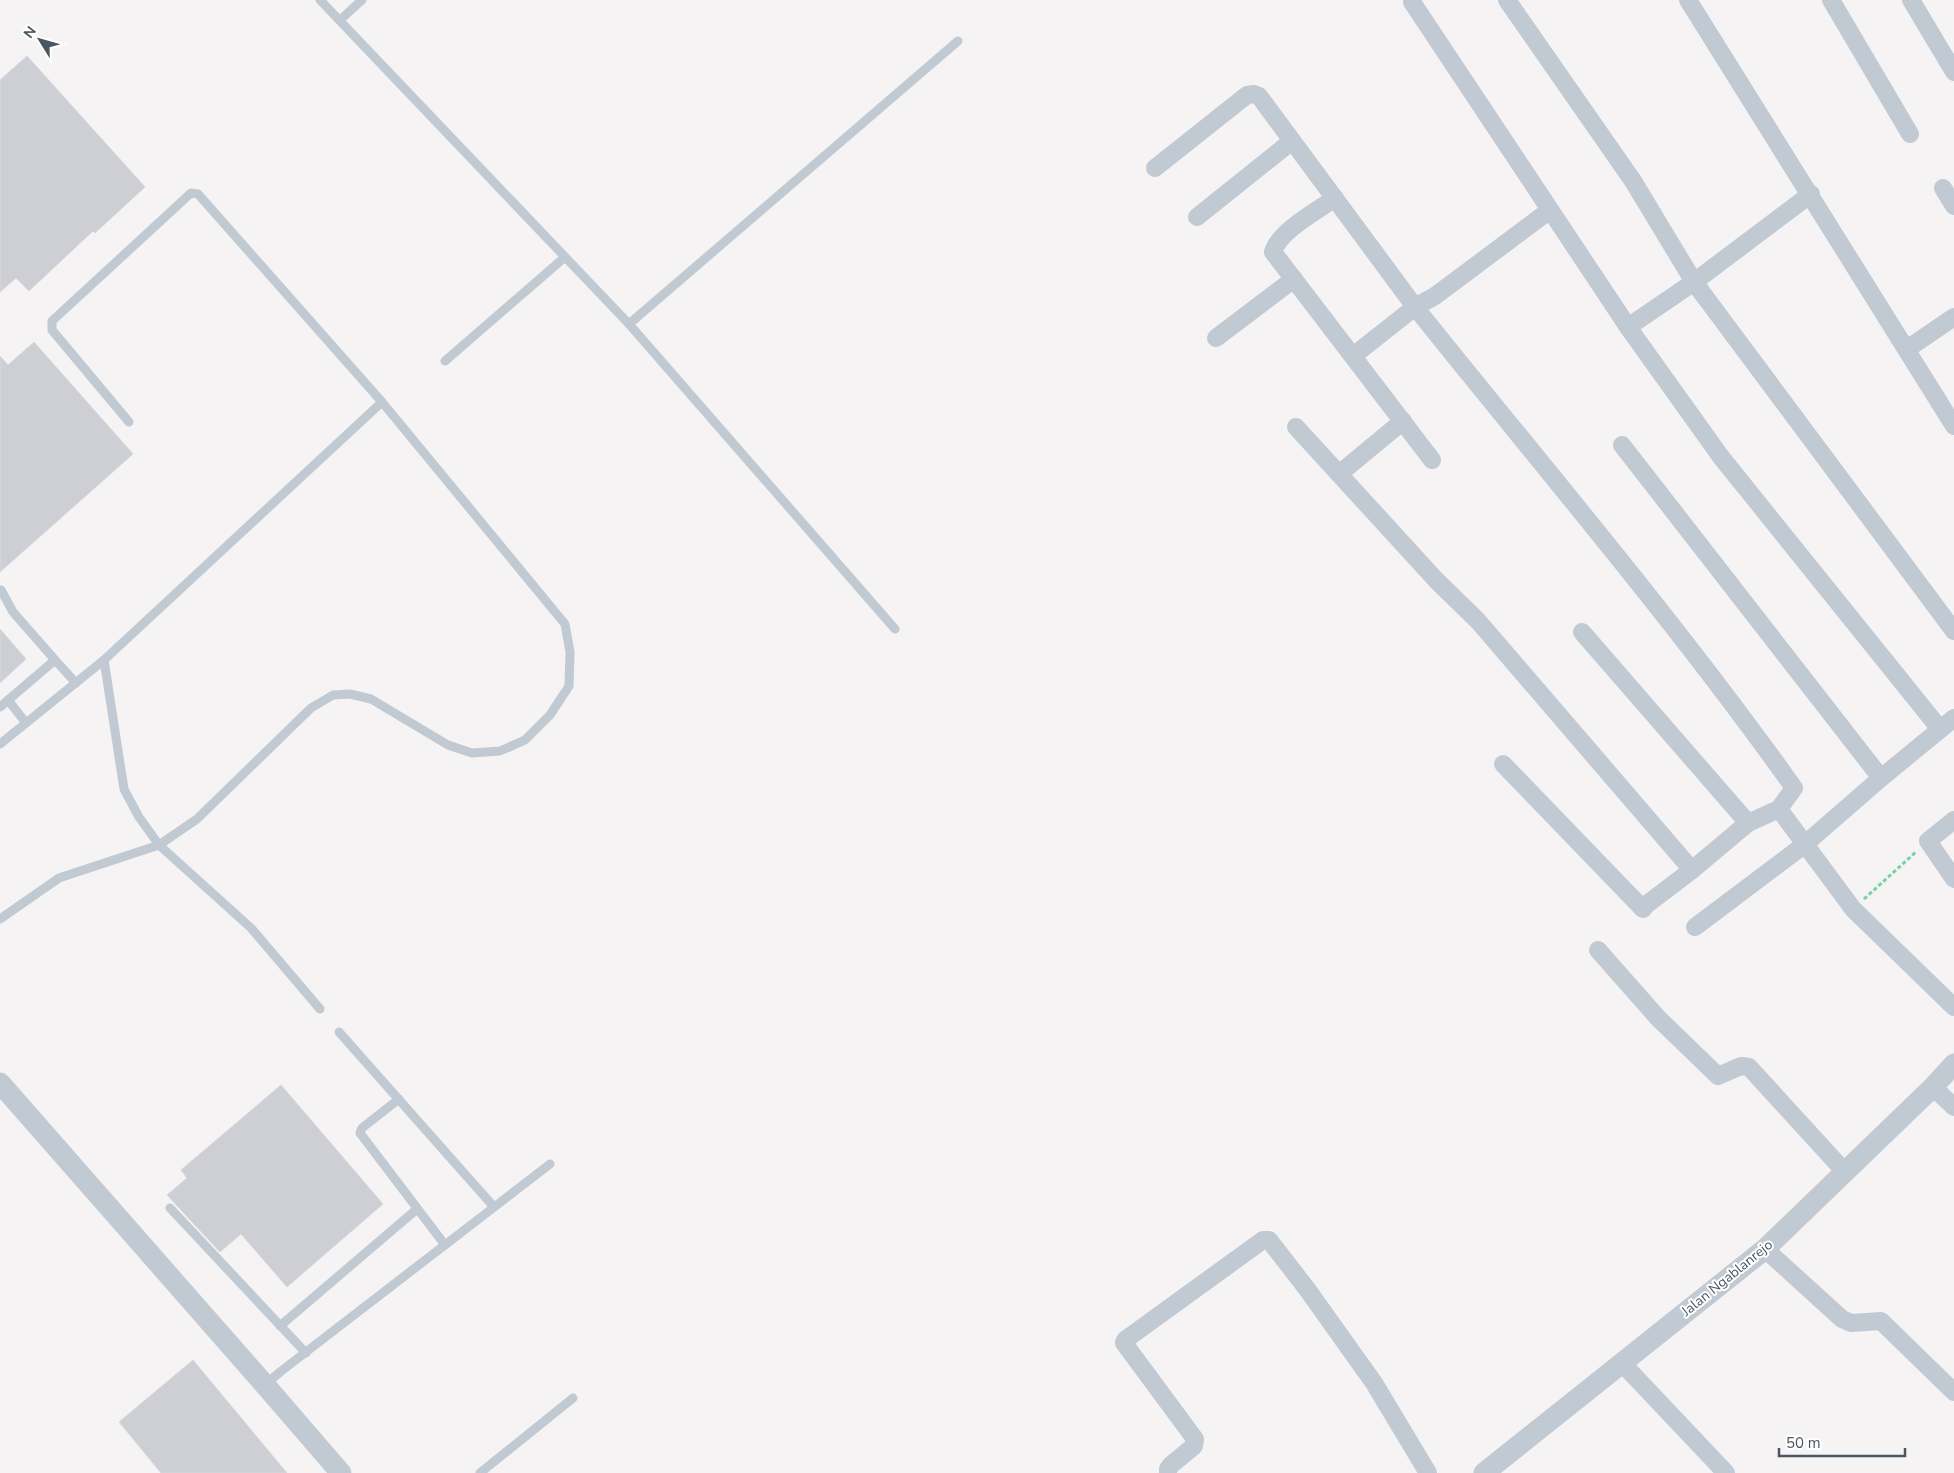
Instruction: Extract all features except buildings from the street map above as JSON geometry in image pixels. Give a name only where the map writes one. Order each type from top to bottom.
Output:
[{"type":"street","points":[[1507,0],[1633,181],[1694,282],[1954,631]]},
{"type":"street","points":[[1688,0],[1954,426]]},
{"type":"street","points":[[1831,0],[1910,134]]},
{"type":"street","points":[[1911,0],[1954,72]]},
{"type":"street","points":[[1412,2],[1628,327],[1722,457],[1947,723],[1804,845],[1695,927]]},
{"type":"street","points":[[1155,168],[1247,95],[1254,94],[1258,96],[1415,307],[1520,438],[1615,552],[1750,726],[1794,788],[1779,809],[1748,823],[1643,908],[1503,764]]},
{"type":"street","points":[[1197,217],[1292,141]]},
{"type":"street","points":[[1942,188],[1954,206]]},
{"type":"street","points":[[1628,327],[1694,282],[1810,194]]},
{"type":"street","points":[[1335,198],[1283,235],[1275,245],[1273,252],[1432,460]]},
{"type":"street","points":[[1353,356],[1415,307],[1434,296],[1550,210]]},
{"type":"street","points":[[1216,338],[1294,279]]},
{"type":"street","points":[[1907,349],[1954,317]]},
{"type":"street","points":[[1339,474],[1403,421]]},
{"type":"street","points":[[1296,427],[1436,580],[1478,621],[1692,870]]},
{"type":"street","points":[[1622,445],[1881,778]]},
{"type":"street","points":[[1582,632],[1748,823]]},
{"type":"street","points":[[1779,809],[1853,909],[1954,1007]]},
{"type":"street","points":[[1954,820],[1928,841],[1954,879]]},
{"type":"street","points":[[1598,950],[1658,1018],[1718,1076],[1741,1066],[1749,1067],[1845,1172]]},
{"type":"street","name":"Jalan Ngablanrejo","points":[[1484,1473],[1765,1249],[1933,1087],[1954,1064]]},
{"type":"street","points":[[1,1086],[266,1384],[341,1473]]},
{"type":"street","points":[[1933,1087],[1954,1106]]},
{"type":"street","points":[[1168,1473],[1171,1465],[1194,1446],[1195,1439],[1124,1343],[1125,1340],[1263,1240],[1269,1240],[1307,1289],[1374,1383],[1428,1473]]},
{"type":"street","points":[[1765,1249],[1842,1319],[1851,1323],[1881,1320],[1954,1392]]},
{"type":"street","points":[[1621,1362],[1726,1473]]},
{"type":"lane","points":[[320,0],[629,324],[895,629]]},
{"type":"lane","points":[[340,20],[362,0]]},
{"type":"lane","points":[[629,324],[958,41]]},
{"type":"lane","points":[[0,919],[59,878],[159,845],[197,819],[311,708],[332,695],[350,694],[371,699],[448,745],[472,753],[500,751],[525,740],[550,715],[569,686],[570,652],[565,624],[382,402],[198,194],[191,193],[52,321],[52,330],[129,422]]},
{"type":"lane","points":[[445,361],[565,257]]},
{"type":"lane","points":[[0,744],[104,660],[382,402]]},
{"type":"lane","points":[[1,590],[13,612],[76,683]]},
{"type":"lane","points":[[0,707],[55,660]]},
{"type":"lane","points":[[104,660],[124,789],[139,817],[159,845],[251,928],[320,1009]]},
{"type":"lane","points":[[8,700],[26,723]]},
{"type":"lane","points":[[339,1032],[494,1207]]},
{"type":"lane","points":[[399,1099],[362,1128],[360,1133],[445,1245]]},
{"type":"lane","points":[[266,1384],[550,1164]]},
{"type":"lane","points":[[170,1208],[306,1353]]},
{"type":"lane","points":[[280,1326],[416,1209]]},
{"type":"lane","points":[[480,1473],[573,1398]]},
{"type":"path","points":[[1853,909],[1928,841]]}]
